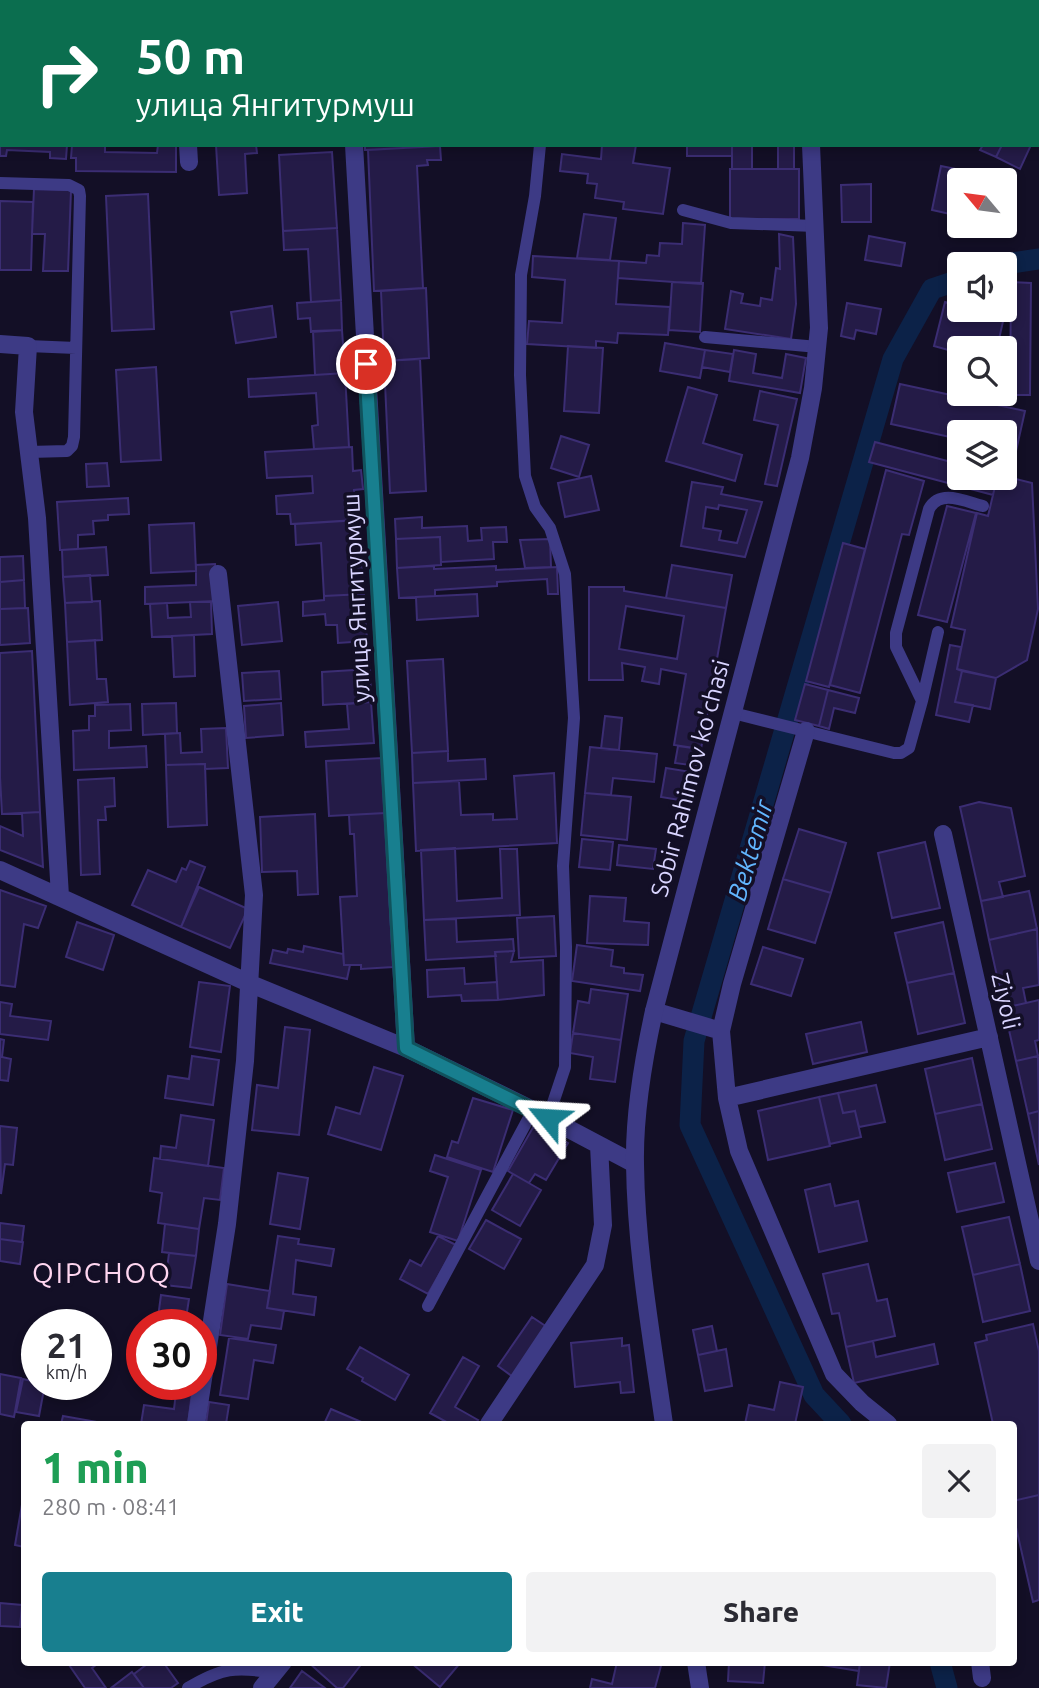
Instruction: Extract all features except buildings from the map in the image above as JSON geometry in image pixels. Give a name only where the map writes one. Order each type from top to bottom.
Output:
[{"type":"street","name":"улица Янгитурмуш","points":[[354,147],[406,1048]]},
{"type":"street","name":"Sobir Rahimov ko'chasi","points":[[664,1421],[642,1261],[635,1164],[642,1072],[654,1011],[741,716],[800,458],[813,388],[819,309],[811,147]]},
{"type":"street","points":[[0,344],[28,346],[24,412],[37,518],[60,896]]},
{"type":"street","points":[[196,1421],[227,1224],[245,1061],[254,895],[218,574]]},
{"type":"street","points":[[800,730],[732,984],[714,1029],[739,1151],[834,1374],[884,1421]]},
{"type":"street","name":"Ziyoli","points":[[943,834],[1039,1261]]},
{"type":"street","points":[[0,870],[251,984],[406,1048],[635,1164]]},
{"type":"street","points":[[654,1011],[714,1029]]},
{"type":"street","points":[[727,1098],[989,1037]]},
{"type":"street","points":[[491,1421],[595,1265],[603,1225],[598,1145]]},
{"type":"street","points":[[697,1666],[700,1688]]},
{"type":"street","points":[[262,1688],[279,1668]]},
{"type":"lane","points":[[428,1306],[565,1067],[566,947],[563,866],[574,718],[565,574],[550,528],[535,507],[524,476],[520,375],[521,275],[535,196],[540,147]]},
{"type":"lane","points":[[0,183],[69,186],[79,190],[75,437],[67,451],[29,452]]},
{"type":"lane","points":[[683,210],[731,223],[815,226]]},
{"type":"lane","points":[[705,337],[818,347]]},
{"type":"lane","points":[[28,346],[76,348]]},
{"type":"lane","points":[[922,701],[896,648],[896,633],[929,509],[939,498],[948,497],[983,506]]},
{"type":"lane","points":[[741,716],[901,753],[909,748],[913,738],[939,632]]},
{"type":"lane","points":[[188,1688],[207,1676],[243,1667],[279,1668]]},
{"type":"waterway","name":"Bektemir","points":[[1017,262],[1039,259]]},
{"type":"waterway","name":"Bektemir","points":[[838,1421],[814,1395],[690,1125],[694,1041],[893,359],[932,289],[947,284]]},
{"type":"waterway","name":"Bektemir","points":[[941,1666],[947,1688]]},
{"type":"district","name":"QIPCHOQ","points":[[102,1272]]},
{"type":"route","points":[[366,364],[406,1048],[548,1118]]}]
